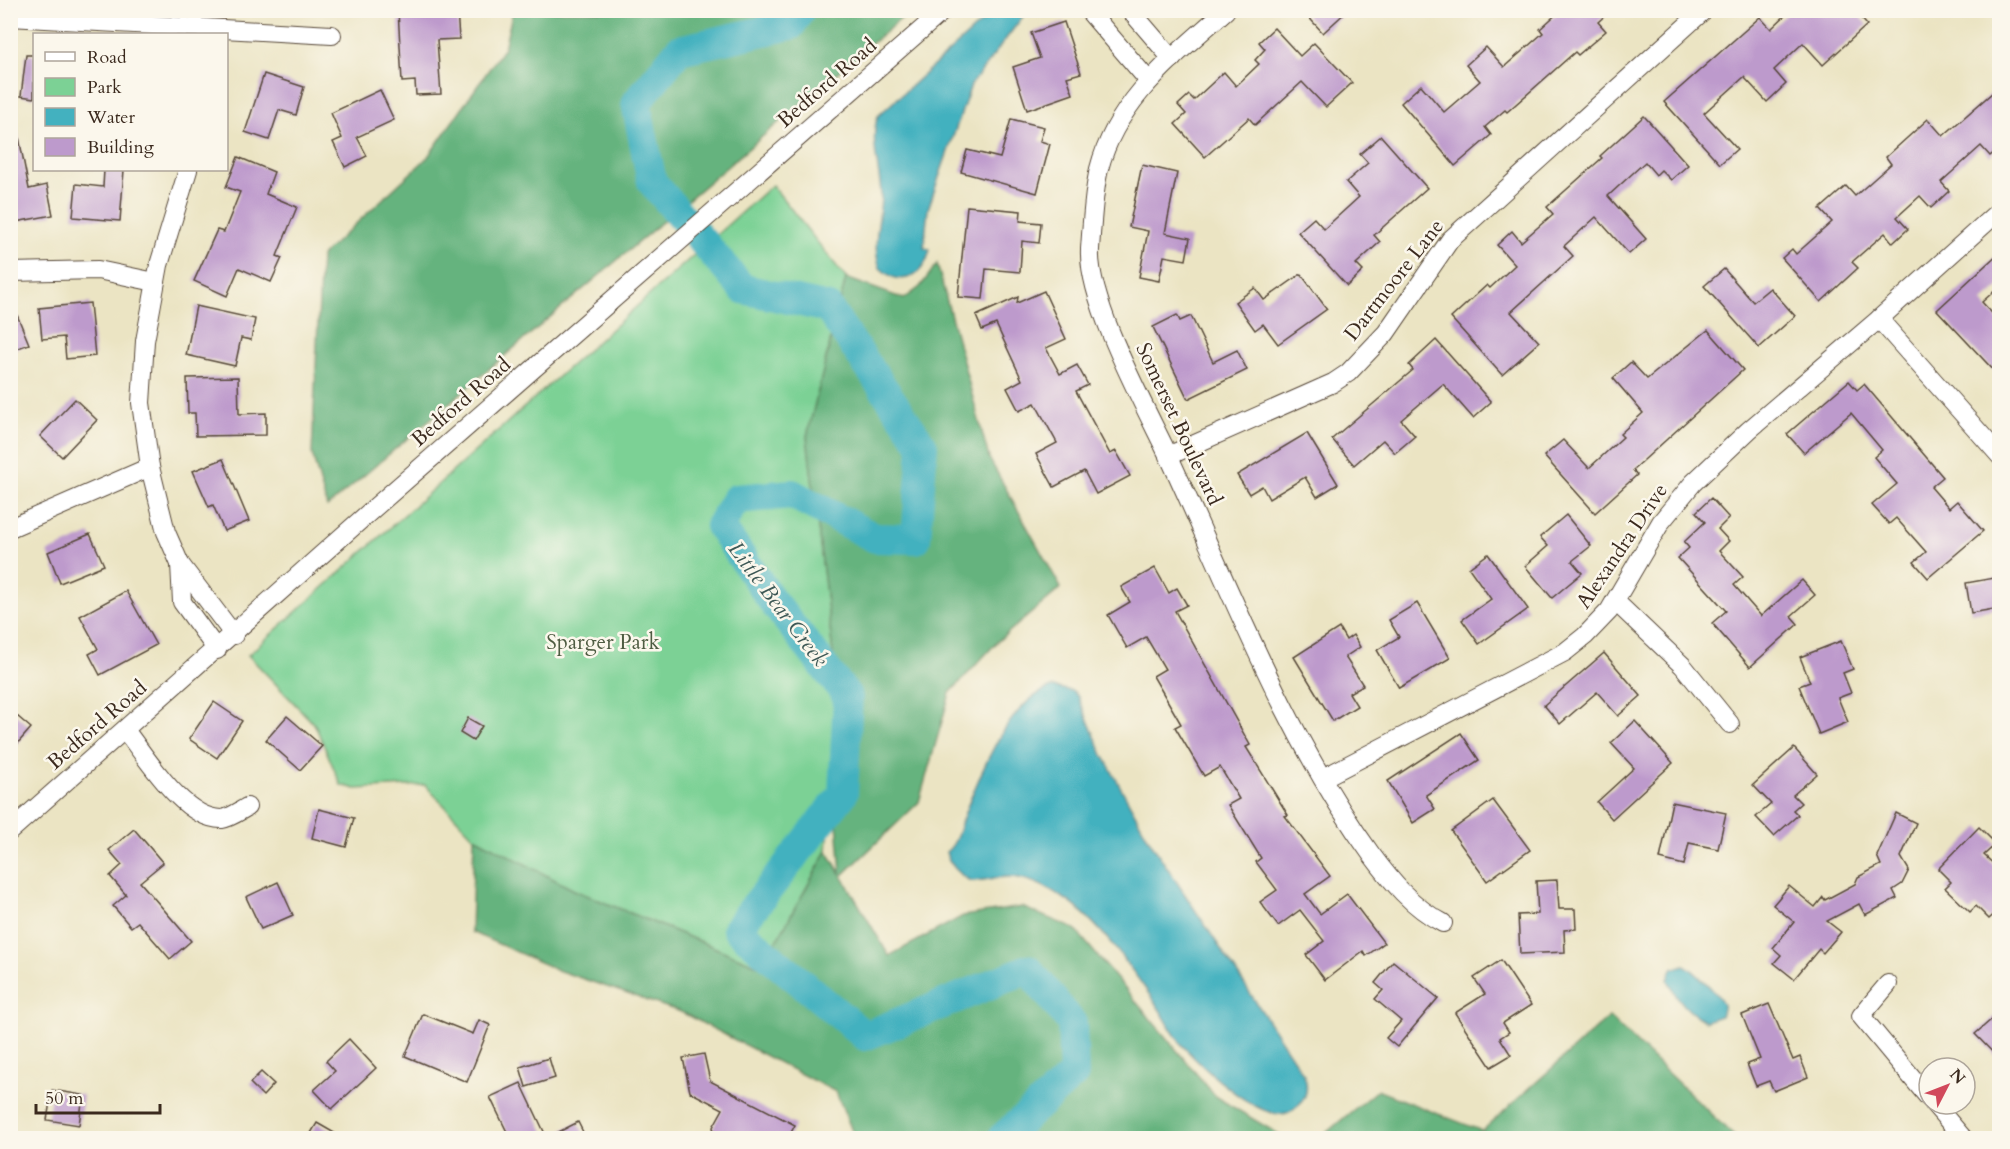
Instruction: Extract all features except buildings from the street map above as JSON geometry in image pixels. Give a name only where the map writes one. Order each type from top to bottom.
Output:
[{"type":"street","name":"Bedford Road","points":[[10,831],[944,10]]},
{"type":"street","points":[[1088,10],[1148,80]]},
{"type":"street","points":[[1130,10],[1172,59]]},
{"type":"street","name":"Somerset Boulevard","points":[[1226,10],[1148,80],[1114,128],[1099,170],[1090,251],[1092,277],[1099,299],[1168,456],[1288,715],[1323,778],[1370,852],[1415,905],[1443,923]]},
{"type":"street","name":"Dartmoore Lane","points":[[1168,456],[1333,383],[1348,373],[1386,333],[1450,240],[1704,10]]},
{"type":"street","points":[[10,17],[224,24],[332,35]]},
{"type":"street","points":[[188,171],[155,282],[145,341],[141,403],[150,467],[166,532],[180,564],[234,635]]},
{"type":"street","name":"Alexandra Drive","points":[[1323,778],[1565,652],[1585,636],[1615,601],[1661,522],[1693,483],[1749,430],[1879,319],[2000,210]]},
{"type":"street","points":[[10,272],[98,270],[155,282]]},
{"type":"street","points":[[1879,319],[2000,456]]},
{"type":"street","points":[[10,528],[150,467]]},
{"type":"street","points":[[180,564],[182,602],[217,650]]},
{"type":"street","points":[[1615,601],[1683,666],[1730,724]]},
{"type":"street","points":[[125,730],[177,795],[201,815],[224,819],[247,807]]},
{"type":"street","points":[[1888,984],[1861,1016],[1917,1084]]},
{"type":"street","points":[[1944,1116],[1963,1138]]},
{"type":"green space","points":[[513,11],[910,11],[327,507],[312,454],[321,256],[427,158],[504,48]]},
{"type":"green space","name":"Sparger Park","points":[[772,185],[846,278],[807,436],[839,703],[827,851],[762,967],[574,890],[474,837],[425,785],[356,789],[341,785],[315,725],[248,655]]},
{"type":"green space","points":[[937,264],[989,458],[1061,588],[998,641],[950,693],[919,802],[842,876],[889,956],[963,916],[1022,907],[1075,929],[1216,1097],[1285,1138],[855,1138],[836,1092],[681,1012],[560,971],[471,932],[474,837],[574,890],[762,967],[827,851],[841,874],[833,770],[839,703],[807,436],[846,278],[904,299],[920,287]]},
{"type":"green space","points":[[1609,1017],[1736,1138],[1320,1138],[1377,1090],[1482,1131]]},
{"type":"water","points":[[994,11],[1027,11],[971,85],[928,209],[924,248],[930,249],[923,266],[918,272],[904,279],[888,275],[880,268],[876,250],[881,204],[875,145],[878,116]]},
{"type":"water","points":[[1052,687],[1073,691],[1078,697],[1103,755],[1151,843],[1304,1075],[1305,1096],[1299,1105],[1289,1112],[1277,1114],[1248,1102],[1203,1066],[1179,1041],[1138,978],[1102,932],[1062,897],[1025,879],[1006,877],[970,881],[952,865],[946,852],[955,840],[978,780],[997,742],[1022,708],[1036,695]]},
{"type":"water","points":[[1684,965],[1720,998],[1723,1006],[1721,1016],[1706,1021],[1694,1014],[1679,999],[1668,980],[1672,969]]},
{"type":"waterway","name":"Little Bear Creek","points":[[800,10],[791,25],[679,50],[636,103],[652,182],[743,289],[828,308],[923,446],[916,539],[875,538],[792,494],[736,499],[720,526],[773,602],[848,697],[843,794],[737,929],[865,1036],[1028,969],[1072,1023],[1074,1074],[1002,1138]]}]
